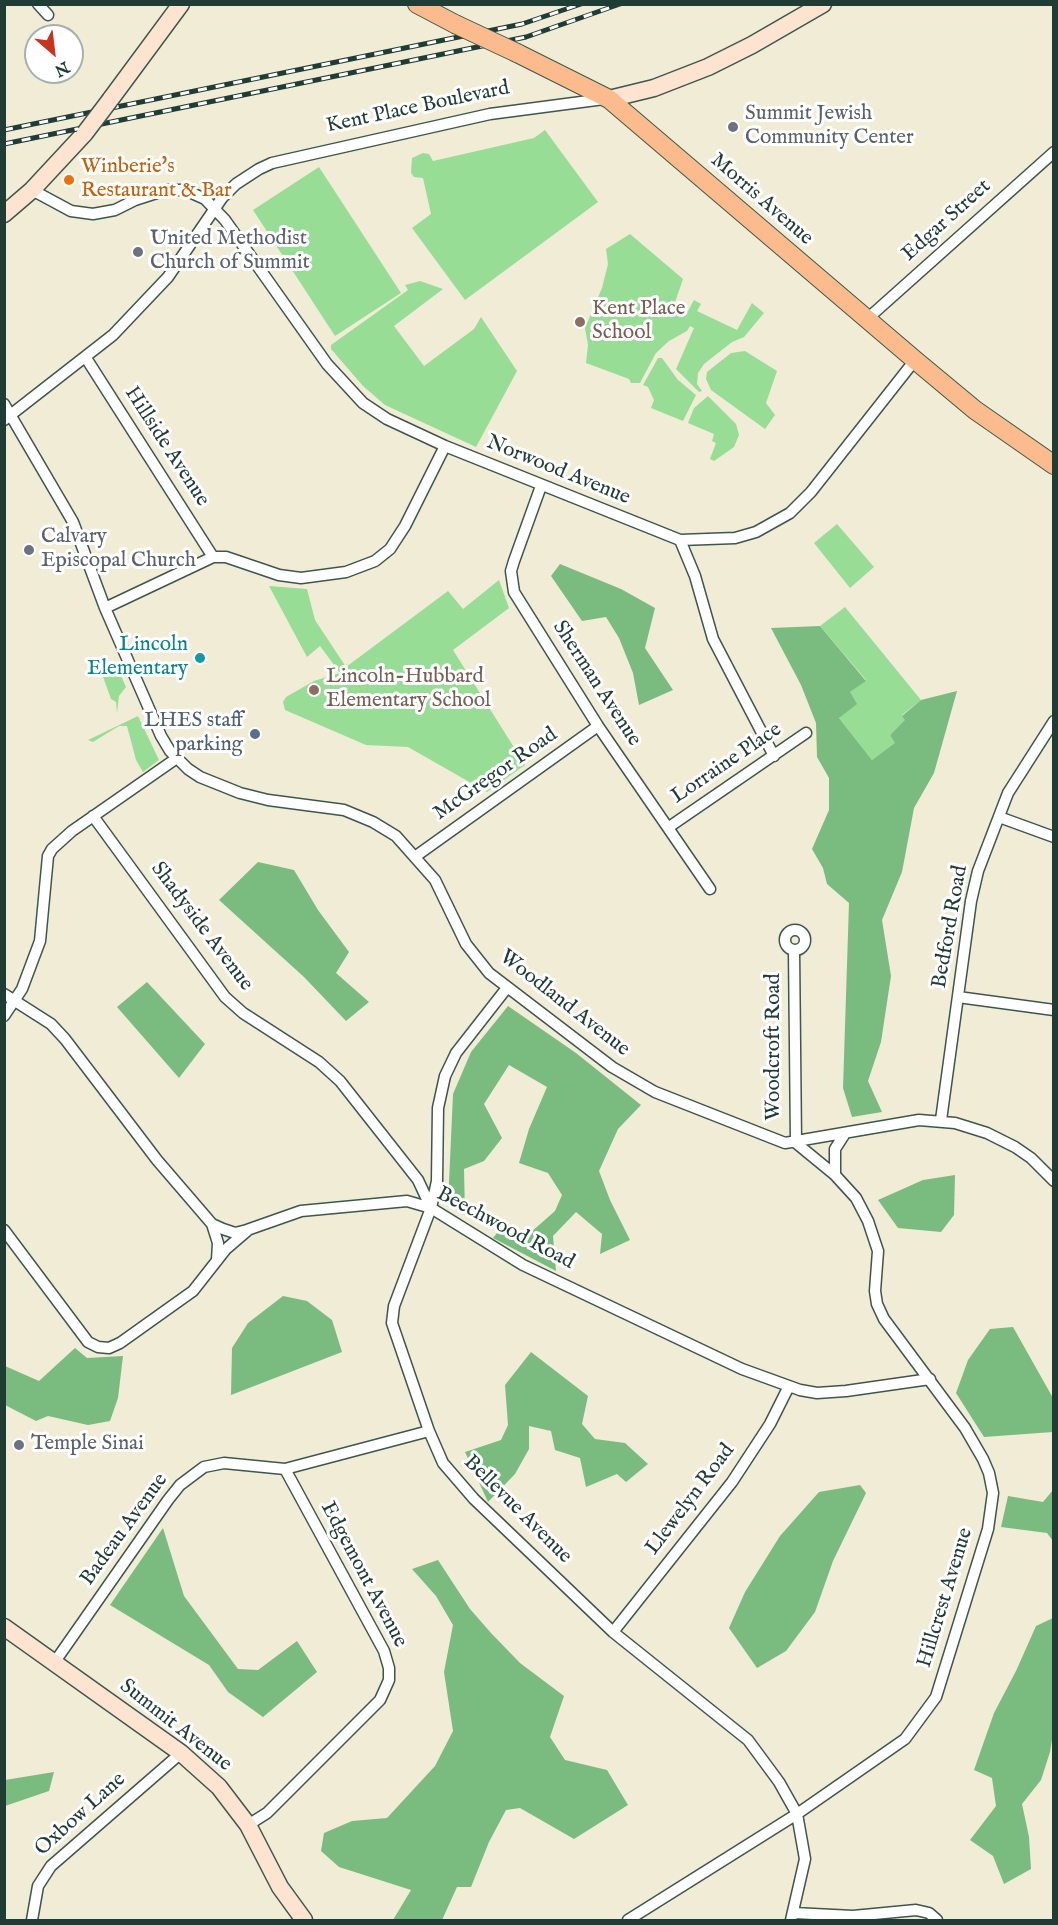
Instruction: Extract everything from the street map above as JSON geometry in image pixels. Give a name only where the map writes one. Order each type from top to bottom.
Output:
[{"type":"main road","name":"Morris Avenue","points":[[417,4],[609,99],[866,320],[975,410],[1053,465]]},
{"type":"street","points":[[38,4],[48,15]]},
{"type":"street","points":[[4,214],[32,190],[85,133],[181,4]]},
{"type":"street","name":"Kent Place Boulevard","points":[[8,417],[86,358],[121,328],[168,277],[214,207],[241,180],[272,163],[490,114],[633,95],[676,81],[746,48],[823,4]]},
{"type":"street","name":"Edgar Street","points":[[866,320],[1053,152]]},
{"type":"street","points":[[32,190],[61,207],[83,213],[104,213],[149,194],[175,189],[193,193],[214,207]]},
{"type":"street","name":"Norwood Avenue","points":[[214,207],[343,384],[363,403],[387,419],[445,446],[680,540],[735,538],[756,532],[790,513],[811,492],[915,360]]},
{"type":"street","name":"Hillside Avenue","points":[[86,358],[213,557]]},
{"type":"street","name":"Woodland Avenue","points":[[4,404],[8,417],[73,522],[105,608],[154,724],[165,744],[177,758],[200,777],[240,793],[344,810],[373,822],[396,836],[435,880],[478,961],[506,989],[632,1080],[655,1092],[777,1141],[796,1143],[890,1124],[941,1120],[1001,1139],[1031,1158],[1053,1181]]},
{"type":"street","points":[[105,608],[213,557],[226,557],[279,574],[301,578],[346,572],[375,561],[390,549],[400,534],[445,446]]},
{"type":"street","name":"Sherman Avenue","points":[[541,486],[511,571],[514,592],[598,726],[710,889]]},
{"type":"street","points":[[680,540],[695,576],[713,639],[774,756]]},
{"type":"street","name":"Bedford Road","points":[[941,1120],[971,901],[987,844],[1008,793],[1053,721]]},
{"type":"street","name":"McGregor Road","points":[[416,856],[598,726]]},
{"type":"street","name":"Lorraine Place","points":[[669,827],[806,733]]},
{"type":"street","points":[[4,1017],[16,1000],[40,941],[48,856],[56,844],[177,758]]},
{"type":"street","name":"Shadyside Avenue","points":[[93,816],[225,997],[243,1013],[319,1062],[340,1081],[418,1180],[431,1208]]},
{"type":"street","points":[[999,817],[1053,837]]},
{"type":"street","name":"Woodcroft Road","points":[[794,950],[796,1143]]},
{"type":"street","name":"Bellevue Avenue","points":[[506,989],[456,1053],[445,1076],[438,1108],[438,1170],[431,1208],[394,1306],[392,1323],[429,1431],[443,1463],[474,1499],[613,1632],[748,1740],[779,1782],[797,1814],[806,1859],[792,1917]]},
{"type":"street","points":[[4,994],[51,1024],[64,1039],[127,1124],[212,1224],[218,1243],[217,1260]]},
{"type":"street","points":[[958,997],[1053,1010]]},
{"type":"street","points":[[835,1175],[836,1149],[844,1135]]},
{"type":"street","name":"Hillcrest Avenue","points":[[628,1920],[797,1814],[905,1739],[936,1697],[988,1529],[993,1492],[989,1473],[976,1446],[884,1318],[877,1304],[875,1238],[856,1198],[835,1175],[796,1143]]},
{"type":"street","name":"Beechwood Road","points":[[212,1224],[234,1233],[301,1211],[407,1202],[431,1208],[523,1265],[741,1369],[789,1386],[818,1393],[930,1379]]},
{"type":"street","points":[[4,1230],[88,1342],[98,1347],[109,1348],[120,1343],[193,1291],[217,1260],[247,1230]]},
{"type":"street","name":"Llewelyn Road","points":[[613,1632],[718,1501],[754,1449],[789,1386]]},
{"type":"street","name":"Badeau Avenue","points":[[54,1663],[168,1500],[192,1474],[212,1464],[285,1469],[429,1431]]},
{"type":"street","name":"Edgemont Avenue","points":[[248,1826],[267,1813],[380,1700],[389,1680],[389,1668],[384,1651],[285,1469]]},
{"type":"street","name":"Summit Avenue","points":[[4,1627],[181,1753],[219,1787],[248,1826],[280,1887],[304,1920]]},
{"type":"street","name":"Oxbow Lane","points":[[32,1920],[38,1886],[51,1866],[181,1753]]},
{"type":"street","points":[[792,1917],[853,1916],[916,1910],[929,1913],[938,1920]]},
{"type":"green space","points":[[545,130],[598,202],[465,300],[412,228],[431,214],[423,178],[414,177],[411,173],[412,158],[423,153],[429,154],[433,161],[534,138]]},
{"type":"green space","points":[[319,167],[401,293],[335,336],[253,210]]},
{"type":"green space","points":[[630,234],[683,279],[674,305],[688,311],[694,300],[701,304],[697,311],[737,330],[752,303],[764,313],[744,337],[732,342],[704,364],[698,373],[697,384],[702,391],[699,392],[676,369],[694,328],[690,326],[687,331],[669,341],[656,353],[640,383],[631,383],[629,379],[586,363],[588,345],[585,328],[602,288],[608,264],[606,249]]},
{"type":"green space","points":[[420,281],[443,289],[394,326],[424,366],[474,329],[481,317],[517,371],[476,447],[385,405],[363,386],[331,349],[331,345],[408,290],[405,285]]},
{"type":"green space","points":[[745,351],[777,371],[766,403],[775,415],[765,429],[711,390],[706,379],[707,372],[731,353]]},
{"type":"green space","points":[[658,358],[662,358],[678,380],[696,395],[683,421],[651,408],[654,400],[648,387],[643,385]]},
{"type":"green space","points":[[708,396],[736,424],[739,435],[734,447],[714,461],[710,459],[716,443],[712,441],[714,434],[688,423],[694,408]]},
{"type":"green space","points":[[837,524],[874,567],[850,588],[814,543]]},
{"type":"green space","points":[[560,564],[621,589],[655,608],[645,648],[673,690],[639,705],[633,673],[619,638],[606,617],[582,621],[551,576]]},
{"type":"green space","points":[[499,580],[509,608],[453,650],[525,765],[487,792],[408,747],[366,745],[285,710],[283,702],[286,697],[314,681],[340,673],[320,646],[307,657],[269,586],[307,589],[315,620],[346,667],[448,591],[463,609]]},
{"type":"green space","points":[[845,607],[921,700],[902,715],[906,720],[890,735],[896,743],[872,760],[839,718],[850,692],[866,680],[820,626]]},
{"type":"green space","points":[[820,626],[866,681],[850,692],[857,704],[839,718],[872,760],[895,743],[890,735],[905,720],[902,716],[921,700],[957,691],[934,773],[914,808],[902,872],[882,920],[891,976],[881,1042],[868,1081],[882,1112],[852,1117],[843,1088],[849,903],[827,884],[823,868],[812,849],[829,810],[829,778],[817,757],[816,723],[801,685],[771,628]]},
{"type":"green space","points":[[117,667],[126,687],[119,696],[117,713],[116,702],[111,699],[102,674]]},
{"type":"green space","points":[[138,716],[159,760],[143,772],[136,760],[127,726],[119,726],[93,742],[88,740]]},
{"type":"green space","points":[[258,862],[294,870],[318,910],[349,952],[336,973],[369,1002],[346,1021],[304,977],[219,900]]},
{"type":"green space","points":[[147,982],[205,1044],[179,1078],[117,1007]]},
{"type":"green space","points":[[508,1006],[576,1053],[641,1105],[618,1129],[599,1171],[610,1200],[630,1240],[600,1254],[602,1234],[576,1212],[553,1236],[556,1271],[493,1238],[501,1228],[530,1233],[555,1211],[562,1195],[548,1173],[519,1163],[529,1129],[547,1087],[509,1065],[484,1104],[502,1138],[484,1161],[464,1169],[465,1215],[448,1205],[453,1094],[471,1052]]},
{"type":"green space","points":[[955,1175],[954,1215],[941,1232],[898,1228],[878,1200],[923,1180]]},
{"type":"green space","points":[[283,1296],[307,1301],[332,1320],[342,1352],[231,1395],[232,1348],[248,1323]]},
{"type":"green space","points":[[1013,1327],[1053,1398],[1053,1432],[984,1437],[956,1393],[968,1360],[990,1329]]},
{"type":"green space","points":[[75,1348],[87,1358],[123,1356],[118,1398],[110,1421],[88,1425],[48,1416],[36,1421],[5,1405],[5,1366],[39,1381]]},
{"type":"green space","points":[[531,1352],[588,1396],[582,1424],[595,1439],[625,1443],[648,1464],[626,1482],[617,1474],[586,1487],[580,1458],[555,1450],[551,1431],[529,1426],[529,1449],[515,1474],[488,1502],[465,1452],[501,1440],[508,1425],[505,1385]]},
{"type":"green space","points":[[860,1485],[866,1493],[833,1561],[815,1612],[786,1651],[757,1668],[729,1628],[745,1592],[780,1536],[819,1492]]},
{"type":"green space","points":[[1053,1490],[1053,1541],[1047,1533],[1001,1527],[1008,1496],[1043,1502]]},
{"type":"green space","points":[[163,1528],[184,1596],[238,1669],[258,1670],[297,1641],[317,1672],[263,1717],[228,1692],[209,1665],[110,1605]]},
{"type":"green space","points":[[438,1560],[470,1609],[491,1633],[520,1663],[564,1696],[550,1737],[565,1760],[607,1770],[628,1805],[574,1839],[520,1808],[506,1810],[489,1842],[471,1887],[457,1887],[442,1920],[393,1920],[411,1890],[339,1867],[321,1851],[324,1833],[352,1821],[387,1818],[435,1766],[453,1731],[444,1672],[453,1625],[436,1596],[412,1569]]},
{"type":"green space","points":[[1053,1618],[1054,1727],[1050,1752],[1041,1780],[1022,1804],[1029,1837],[1031,1869],[1004,1884],[993,1856],[970,1840],[996,1806],[992,1778],[974,1770],[994,1713],[1036,1626]]},
{"type":"green space","points":[[54,1772],[49,1791],[5,1806],[5,1780]]},
{"type":"railway","points":[[4,130],[522,24],[581,4]]},
{"type":"railway","points":[[4,144],[526,37],[620,4]]},
{"type":"place","name":"Summit Jewish Community Center","points":[[733,127]]},
{"type":"place","name":"Winberie's Restaurant & Bar","points":[[69,180]]},
{"type":"place","name":"United Methodist Church of Summit","points":[[138,252]]},
{"type":"place","name":"Kent Place School","points":[[580,322]]},
{"type":"place","name":"Calvary Episcopal Church","points":[[29,550]]},
{"type":"place","name":"Lincoln Elementary","points":[[200,658]]},
{"type":"place","name":"Lincoln-Hubbard Elementary School","points":[[314,690]]},
{"type":"place","name":"LHES staff parking","points":[[255,734]]},
{"type":"place","name":"Temple Sinai","points":[[19,1445]]}]
